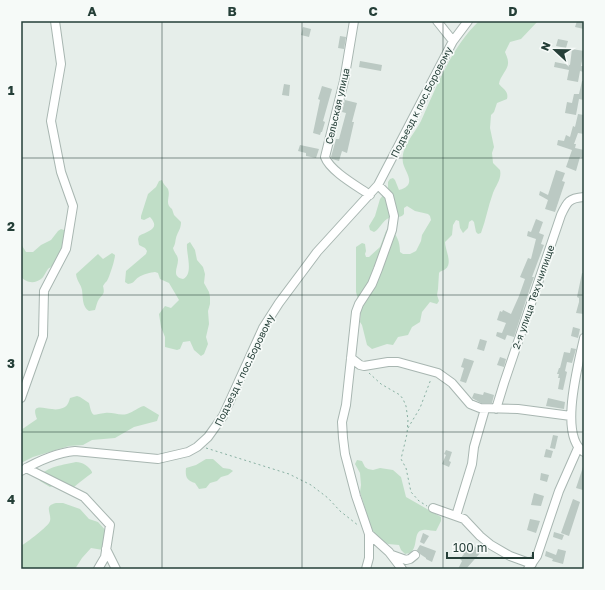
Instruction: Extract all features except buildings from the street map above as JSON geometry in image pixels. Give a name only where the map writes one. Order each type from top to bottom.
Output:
[{"type":"street","points":[[21,398],[43,336],[44,291],[66,249],[72,206],[61,172],[51,121],[61,64],[55,21]]},
{"type":"street","name":"Сельская улица","points":[[354,21],[344,81],[325,157],[327,162],[335,170],[370,195]]},
{"type":"street","points":[[437,21],[453,41]]},
{"type":"street","name":"Подъезд к пос.Боровому","points":[[24,469],[52,456],[75,451],[158,459],[188,452],[197,447],[208,437],[223,416],[263,328],[279,303],[317,252],[378,185],[453,41],[468,21]]},
{"type":"street","points":[[366,569],[369,558],[369,534],[349,470],[342,438],[342,422],[346,404],[356,312],[359,304],[372,284],[392,230],[394,216],[389,196],[378,185]]},
{"type":"street","name":"2-я улица Техучилище","points":[[496,409],[562,215],[569,201],[573,198],[584,197]]},
{"type":"street","points":[[433,508],[468,522],[480,536],[491,545],[530,566],[538,552],[563,480],[581,450],[571,427],[571,416],[575,381],[584,338]]},
{"type":"street","points":[[351,358],[360,365],[366,366],[388,362],[398,362],[433,372],[446,378],[470,404],[475,407],[485,409],[518,409],[571,416]]},
{"type":"street","points":[[456,516],[472,464],[474,447],[485,409]]},
{"type":"street","points":[[24,469],[84,496],[110,525],[105,557],[98,569]]},
{"type":"street","points":[[369,534],[392,554],[402,569]]},
{"type":"street","points":[[106,550],[116,569]]},
{"type":"street","points":[[392,554],[406,560],[415,555]]},
{"type":"path","points":[[360,365],[375,379],[402,396],[408,415],[401,459],[407,472],[409,487],[414,496],[419,501],[433,508]]},
{"type":"path","points":[[407,428],[424,401],[433,372]]},
{"type":"path","points":[[197,447],[216,451],[289,474],[311,485],[369,534]]},
{"type":"green space","points":[[479,21],[538,21],[521,39],[510,42],[505,52],[508,59],[508,65],[499,84],[506,92],[507,99],[497,103],[494,112],[491,115],[490,128],[494,147],[492,153],[493,163],[500,170],[499,179],[491,198],[481,233],[478,234],[476,232],[474,222],[472,220],[469,222],[468,228],[463,233],[460,228],[459,221],[456,220],[453,225],[452,235],[445,242],[449,261],[447,268],[439,273],[437,295],[439,301],[437,304],[430,302],[422,312],[420,322],[412,327],[408,335],[398,337],[393,345],[387,344],[372,349],[367,345],[360,322],[361,311],[356,292],[356,247],[362,243],[365,244],[365,254],[366,257],[369,257],[380,247],[386,231],[390,228],[398,239],[400,252],[403,254],[410,254],[416,251],[422,235],[431,220],[428,214],[415,211],[407,206],[404,208],[404,214],[402,216],[387,219],[374,232],[370,230],[369,226],[375,216],[380,199],[388,189],[388,182],[390,179],[393,178],[395,180],[399,190],[408,185],[409,178],[403,161],[404,150],[421,121],[439,81],[453,55],[460,43]]},
{"type":"green space","points":[[162,180],[169,192],[168,205],[172,209],[174,215],[181,222],[173,248],[178,258],[176,274],[179,278],[183,279],[188,273],[189,263],[187,244],[190,242],[195,250],[197,260],[203,267],[205,274],[204,283],[209,292],[209,324],[206,337],[208,344],[204,354],[201,356],[194,350],[190,341],[183,342],[180,349],[177,350],[165,347],[165,337],[161,327],[159,314],[165,306],[171,308],[179,300],[169,283],[160,279],[158,273],[155,272],[142,275],[130,284],[125,282],[126,271],[146,254],[147,251],[139,245],[138,239],[139,236],[152,229],[154,224],[150,217],[144,220],[141,219],[141,216],[148,194],[156,187],[159,181]]},
{"type":"green space","points":[[61,229],[64,230],[65,234],[63,243],[53,265],[39,281],[30,282],[25,280],[20,273],[21,244],[26,252],[33,252],[41,245],[51,240]]},
{"type":"green space","points":[[112,253],[115,255],[114,261],[108,279],[103,286],[103,294],[98,300],[95,310],[89,311],[85,307],[76,274],[98,254],[103,259]]},
{"type":"green space","points":[[77,396],[89,403],[94,415],[108,413],[121,415],[127,414],[144,406],[159,415],[157,421],[134,427],[115,438],[92,440],[83,445],[69,446],[33,457],[21,463],[21,430],[37,419],[35,410],[37,408],[55,409],[65,407],[70,398]]},
{"type":"green space","points":[[206,459],[213,459],[223,468],[233,471],[228,475],[221,477],[217,481],[210,483],[206,488],[199,489],[195,483],[187,478],[186,468],[196,465]]},
{"type":"green space","points":[[357,460],[362,461],[368,469],[373,470],[380,468],[393,470],[401,477],[406,497],[441,517],[441,521],[436,531],[419,531],[415,546],[410,553],[405,554],[399,545],[388,544],[381,541],[373,533],[360,492],[360,473],[355,464]]},
{"type":"green space","points":[[76,462],[85,465],[91,470],[92,473],[74,487],[56,485],[50,487],[40,481],[39,477],[46,470],[56,466]]},
{"type":"green space","points":[[63,503],[80,509],[89,519],[98,522],[108,533],[103,550],[91,548],[75,569],[21,569],[21,546],[46,527],[50,521],[49,508],[52,504]]}]
